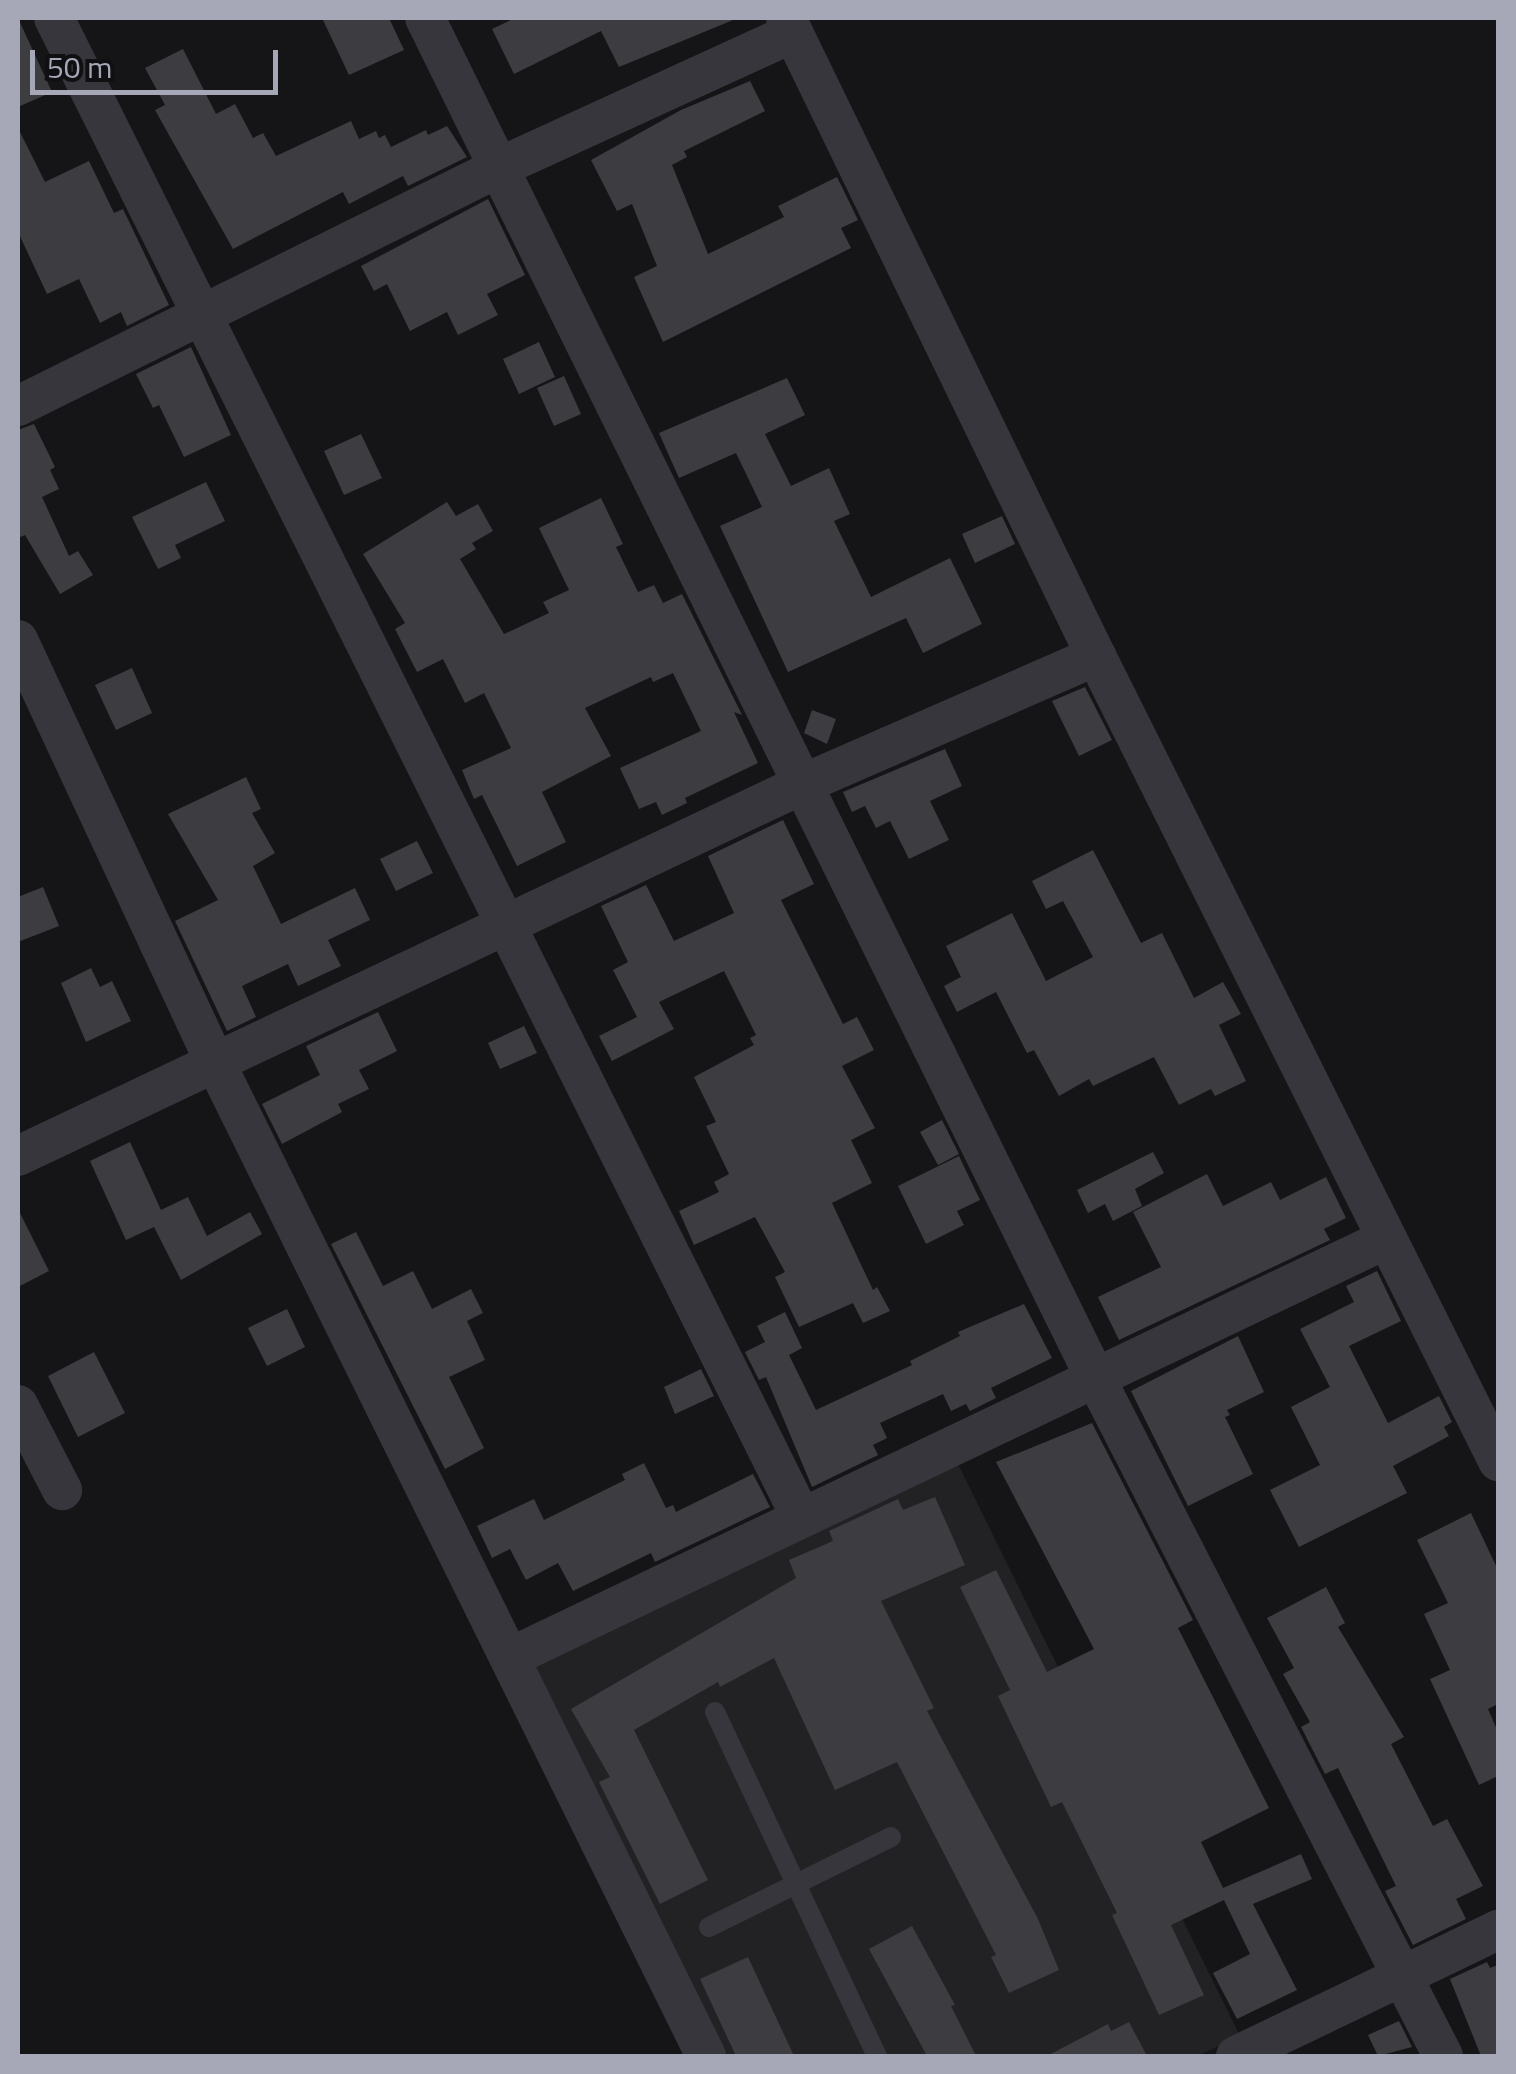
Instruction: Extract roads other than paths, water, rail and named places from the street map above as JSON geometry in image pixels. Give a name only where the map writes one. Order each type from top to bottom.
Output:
[{"type":"street","points":[[54,18],[800,1517]]},
{"type":"street","points":[[425,18],[502,166],[1094,1377],[1443,2056]]},
{"type":"street","points":[[18,406],[790,25],[1096,656],[1498,1461]]},
{"type":"street","points":[[18,640],[214,1060],[706,2056]]},
{"type":"street","points":[[18,1156],[803,784],[1096,656]]},
{"type":"street","points":[[511,1657],[1386,1238]]},
{"type":"street","points":[[18,1405],[62,1490]]},
{"type":"street","points":[[1236,2056],[1498,1930]]},
{"type":"lane","points":[[715,1712],[877,2056]]},
{"type":"lane","points":[[709,1926],[891,1837]]}]
